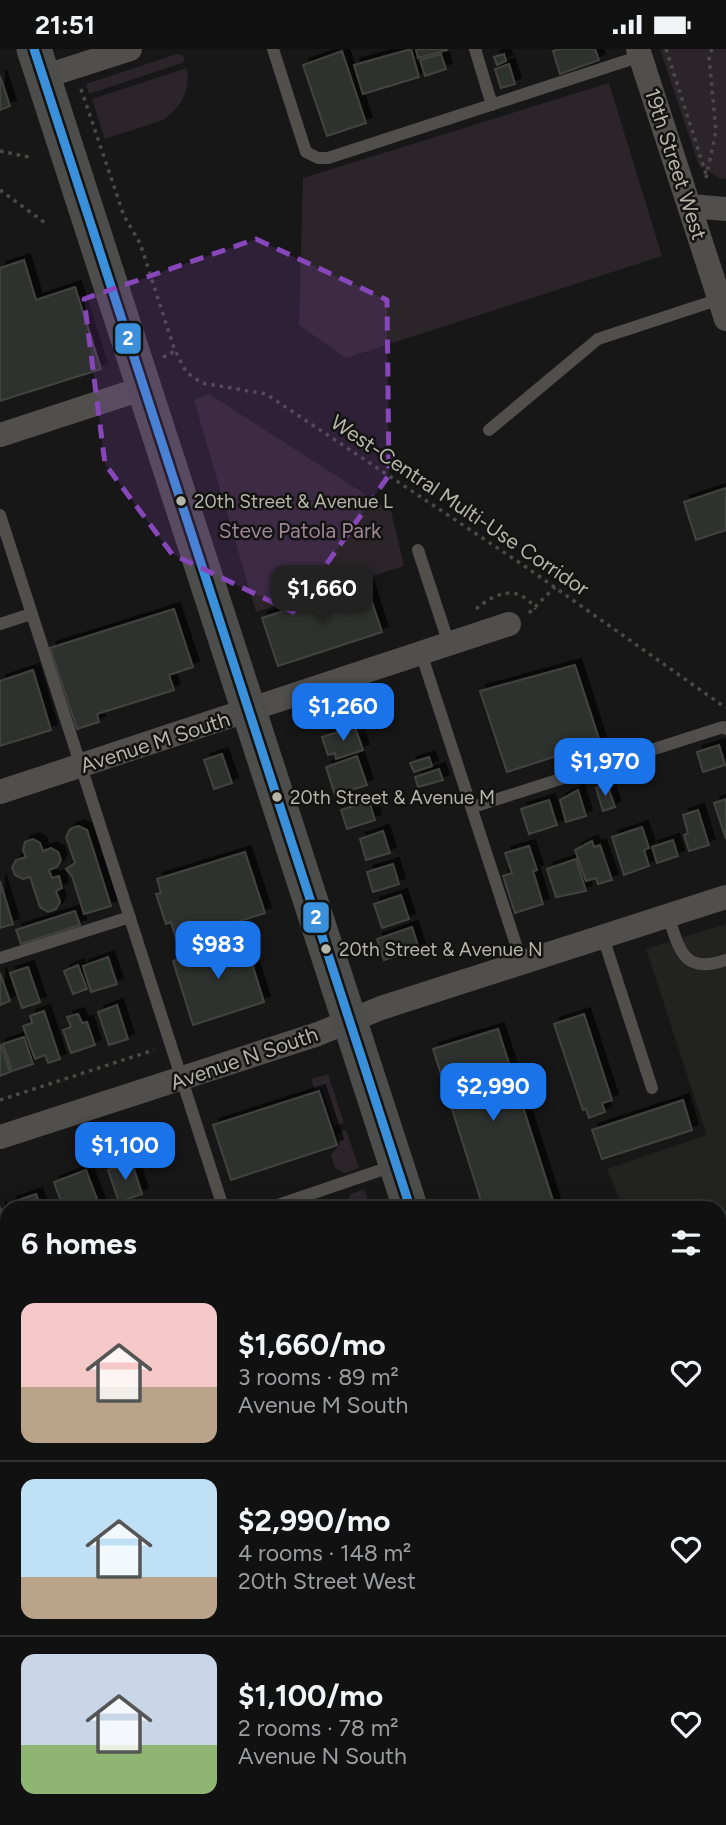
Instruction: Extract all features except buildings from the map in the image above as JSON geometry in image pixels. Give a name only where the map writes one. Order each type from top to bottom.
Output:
[{"type":"main road","points":[[50,64],[144,388],[408,1201]]},
{"type":"street","points":[[50,64],[130,49]]},
{"type":"street","name":"19th Street West","points":[[639,52],[723,309]]},
{"type":"street","points":[[691,206],[722,210]]},
{"type":"street","points":[[0,435],[144,388]]},
{"type":"street","name":"Avenue M South","points":[[0,792],[509,624]]},
{"type":"street","name":"Avenue N South","points":[[0,1137],[181,1080],[522,963],[726,897]]},
{"type":"lane","points":[[273,49],[306,152],[318,158],[328,158],[492,105],[639,52]]},
{"type":"lane","points":[[475,49],[492,105]]},
{"type":"lane","points":[[489,430],[598,339],[723,309]]},
{"type":"lane","points":[[0,515],[221,1201]]},
{"type":"lane","points":[[418,550],[449,644]]},
{"type":"lane","points":[[0,624],[31,614]]},
{"type":"lane","points":[[421,653],[522,963]]},
{"type":"lane","points":[[473,807],[723,727],[726,729]]},
{"type":"lane","points":[[668,916],[682,955],[692,963],[708,967],[726,960]]},
{"type":"lane","points":[[0,958],[130,917]]},
{"type":"lane","points":[[603,937],[652,1088]]},
{"type":"lane","points":[[290,1201],[396,1165]]},
{"type":"path","points":[[666,49],[706,177],[722,210]]},
{"type":"path","points":[[706,177],[716,131],[709,57],[712,49]]},
{"type":"path","name":"West-Central Multi-Use Corridor","points":[[50,64],[124,216],[140,243],[174,348],[186,372],[202,383],[266,394],[555,587],[726,708]]},
{"type":"path","points":[[0,151],[33,158]]},
{"type":"path","points":[[0,190],[48,225]]},
{"type":"path","points":[[536,609],[555,587]]},
{"type":"path","points":[[0,1100],[170,1045]]},
{"type":"highlighted area","points":[[256,239],[387,300],[389,475],[293,612],[172,554],[105,464],[84,299]]},
{"type":"shaded area","points":[[726,924],[726,1201],[620,1201],[607,1169],[707,1135],[646,949]]},
{"type":"green space","points":[[660,49],[726,49],[726,179],[719,178],[699,166]]},
{"type":"green space","points":[[177,54],[183,55],[185,62],[89,94],[86,84]]},
{"type":"green space","points":[[187,68],[186,91],[180,104],[170,115],[163,120],[105,139],[92,99]]},
{"type":"green space","points":[[609,83],[662,256],[346,358],[299,325],[303,178]]},
{"type":"green space","name":"Steve Patola Park","points":[[209,394],[391,511],[404,566],[256,612],[194,400]]},
{"type":"green space","points":[[328,1074],[344,1123],[334,1126],[322,1089],[315,1090],[311,1079]]},
{"type":"green space","points":[[346,1130],[359,1168],[345,1173],[335,1168],[331,1155],[340,1144],[337,1134]]},
{"type":"green space","points":[[364,1189],[368,1201],[348,1201],[350,1194]]},
{"type":"transit line","name":"2","points":[[34,49],[408,1201]]},
{"type":"place","name":"20th Street & Avenue L","points":[[181,501]]},
{"type":"place","name":"20th Street & Avenue M","points":[[277,797]]},
{"type":"place","name":"20th Street & Avenue N","points":[[326,949]]}]
